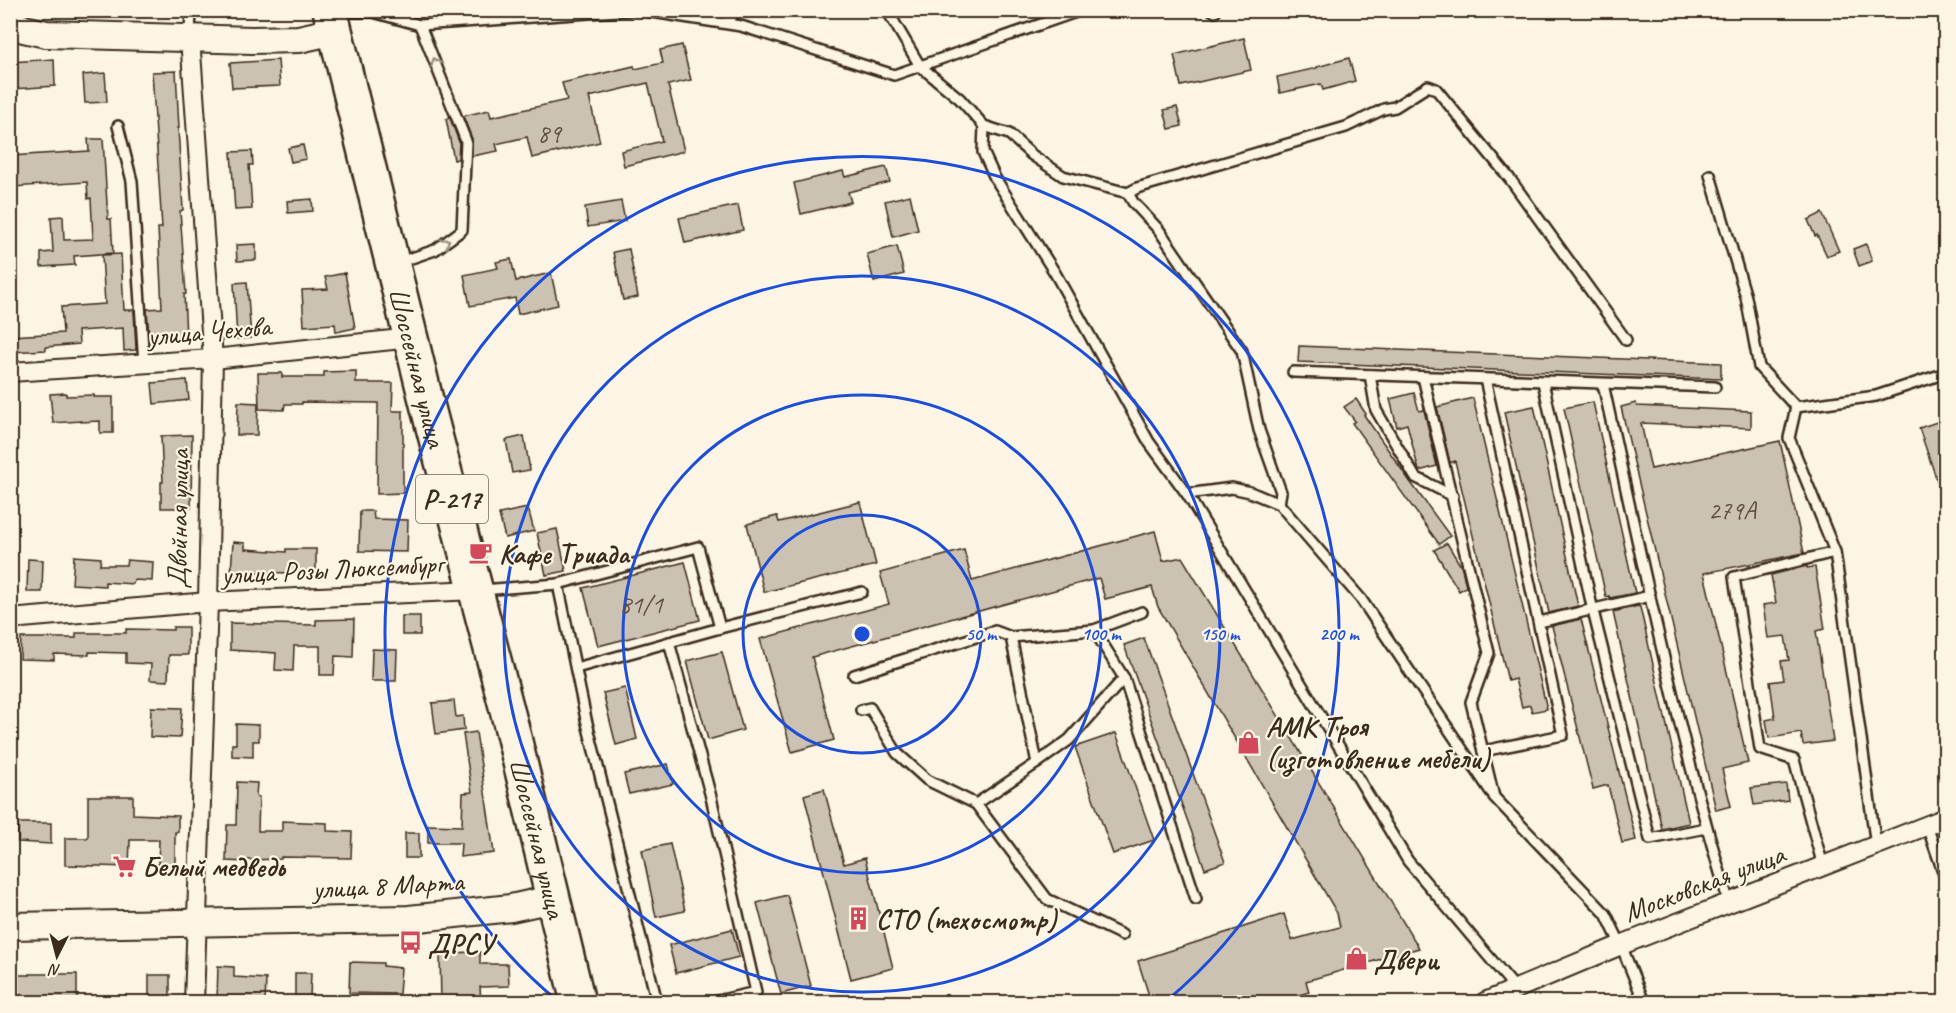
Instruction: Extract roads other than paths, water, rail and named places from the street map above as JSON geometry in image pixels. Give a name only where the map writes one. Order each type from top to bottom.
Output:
[{"type":"highway","name":"Шоссейная улица","points":[[332,18],[392,265],[512,729],[578,1002]]},
{"type":"main road","points":[[10,22],[24,29],[46,34],[252,40],[299,39],[332,18]]},
{"type":"main road","name":"улица 8 Марта","points":[[10,926],[409,919],[511,908],[552,899]]},
{"type":"street","name":"Двойная улица","points":[[190,38],[213,359],[208,602],[194,1002]]},
{"type":"street","name":"улица Чехова","points":[[10,372],[213,359],[411,338]]},
{"type":"street","name":"улица Розы Люксембург","points":[[10,619],[208,602],[476,590]]},
{"type":"street","name":"Московская улица","points":[[1485,1002],[1621,945],[1946,818]]},
{"type":"lane","points":[[190,38],[191,10]]},
{"type":"lane","points":[[332,18],[373,12],[420,25],[632,10]]},
{"type":"lane","points":[[639,10],[741,26],[894,75],[1082,10]]},
{"type":"lane","points":[[725,23],[738,10]]},
{"type":"lane","points":[[887,10],[920,66],[960,99],[984,126],[1009,134],[1032,155],[1063,176],[1128,193],[1137,188],[1346,127],[1384,109],[1395,107],[1428,86],[1436,89],[1510,178],[1626,340]]},
{"type":"lane","points":[[392,265],[435,250],[462,230],[466,141],[420,25]]},
{"type":"lane","points":[[118,126],[132,181],[144,364]]},
{"type":"lane","points":[[984,126],[983,152],[995,178],[1054,273],[1149,442],[1187,494],[1408,861],[1516,989]]},
{"type":"lane","points":[[1710,175],[1746,297],[1759,367],[1797,407]]},
{"type":"lane","points":[[1128,193],[1133,202],[1159,230],[1242,351],[1259,430],[1281,492],[1279,504]]},
{"type":"lane","points":[[1293,372],[1715,387]]},
{"type":"lane","points":[[1797,407],[1876,396],[1946,373]]},
{"type":"lane","points":[[1370,375],[1376,410],[1415,477],[1453,496]]},
{"type":"lane","points":[[1423,377],[1489,653],[1471,702],[1494,797]]},
{"type":"lane","points":[[1483,751],[1563,735],[1485,379]]},
{"type":"lane","points":[[1543,382],[1593,611],[1650,839],[1706,828]]},
{"type":"lane","points":[[1603,384],[1650,596],[1706,828],[1729,903]]},
{"type":"lane","points":[[1797,407],[1790,438],[1835,552],[1876,846]]},
{"type":"lane","points":[[1187,494],[1232,488],[1250,492],[1279,504],[1361,599],[1494,797],[1606,914],[1644,1002]]},
{"type":"lane","points":[[476,590],[558,584],[698,547],[720,628]]},
{"type":"lane","points":[[1823,866],[1794,760],[1760,748],[1734,577],[1835,552]]},
{"type":"lane","points":[[558,584],[586,719],[657,1002]]},
{"type":"lane","points":[[576,668],[862,592]]},
{"type":"lane","points":[[1539,622],[1650,596]]},
{"type":"lane","points":[[854,675],[995,631],[1011,637],[1094,630],[1142,612]]},
{"type":"lane","points":[[1094,630],[1124,678],[1196,899]]},
{"type":"lane","points":[[1011,637],[1037,763]]},
{"type":"lane","points":[[669,642],[711,797],[756,992],[713,1002]]},
{"type":"lane","points":[[976,804],[1069,741],[1124,678]]},
{"type":"lane","points":[[861,710],[870,708],[897,753],[927,780],[976,804],[1047,899],[1122,935]]},
{"type":"lane","points":[[1927,826],[1946,880]]},
{"type":"place","name":"Кафе Триада","points":[[481,553]]},
{"type":"place","name":"АМК Троя (изготовление мебели)","points":[[1248,742]]},
{"type":"place","name":"Белый медведь","points":[[124,866]]},
{"type":"place","name":"СТО (техосмотр)","points":[[858,919]]},
{"type":"place","name":"ДРСУ","points":[[410,943]]},
{"type":"place","name":"Двери","points":[[1356,959]]}]
